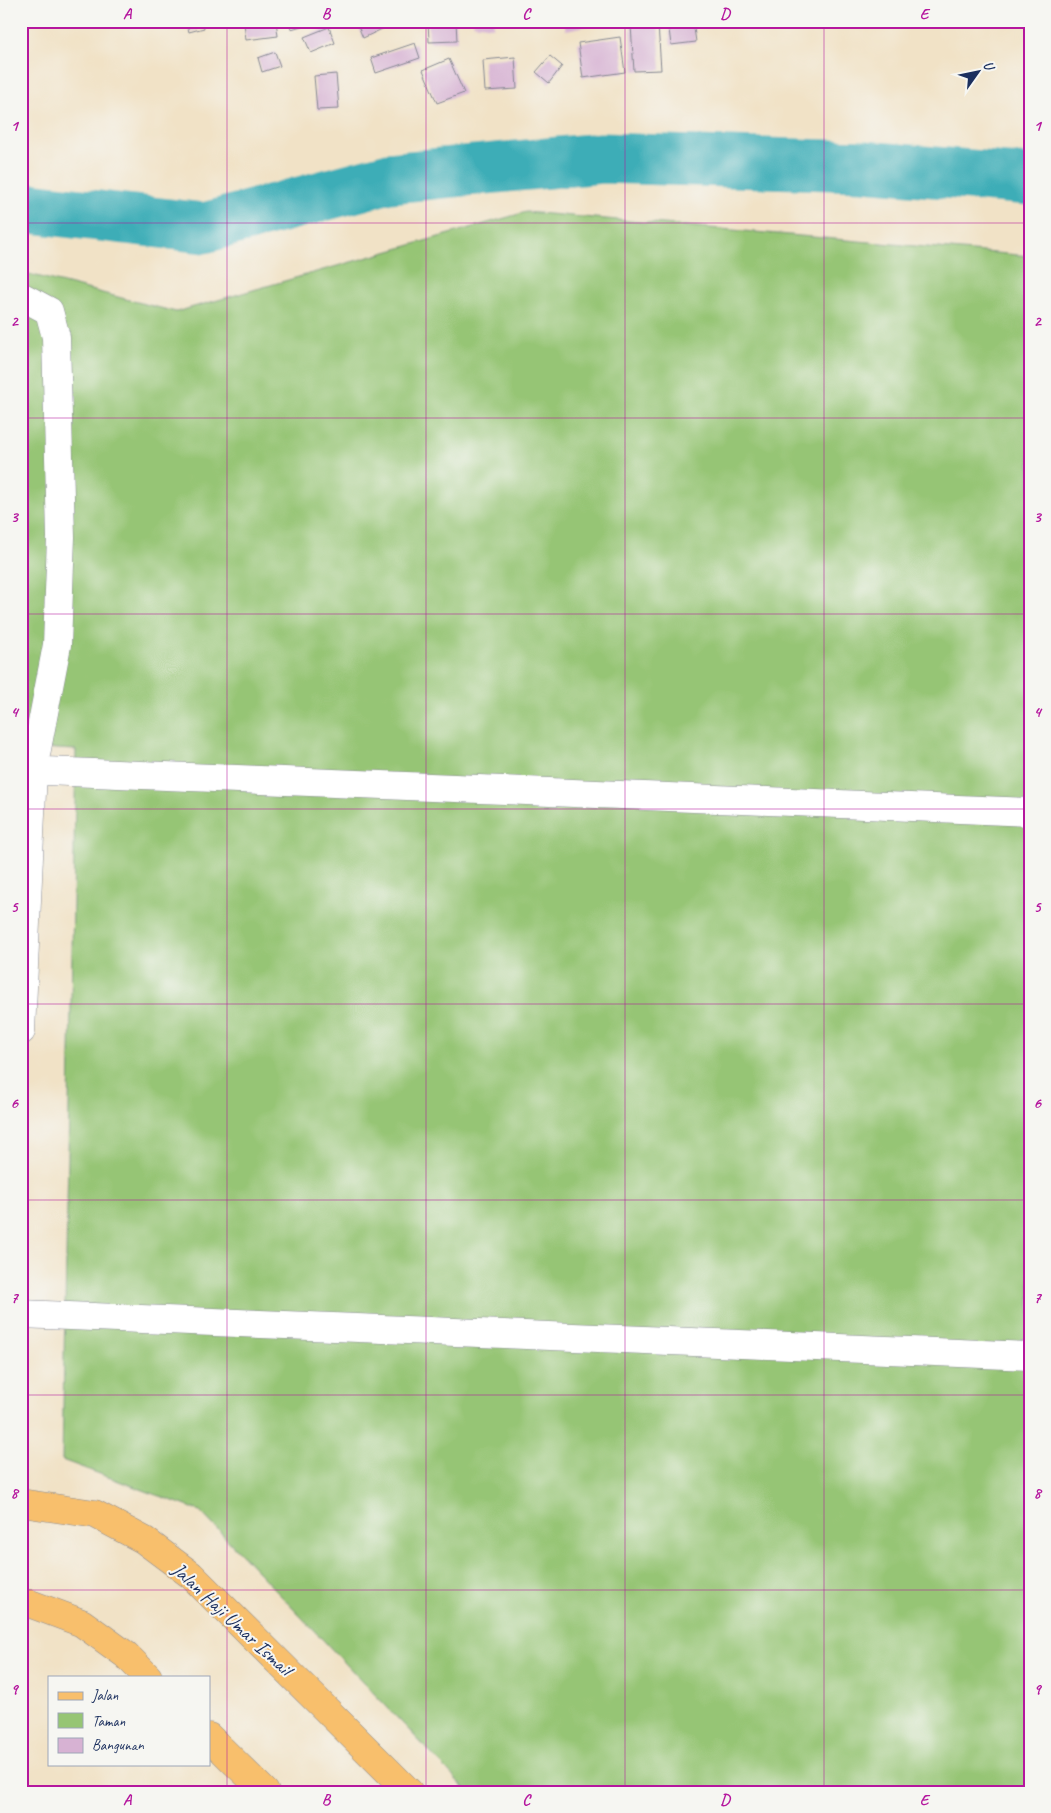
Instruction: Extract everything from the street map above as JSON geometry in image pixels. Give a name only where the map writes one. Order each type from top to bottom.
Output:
[{"type":"main road","name":"Jalan Haji Umar Ismail","points":[[21,1503],[95,1514],[144,1540],[191,1575],[409,1792]]},
{"type":"main road","points":[[21,1603],[31,1604],[82,1623],[126,1655],[147,1676]]},
{"type":"main road","points":[[210,1738],[265,1792]]},
{"type":"street","points":[[21,296],[49,311],[56,337],[61,537],[57,645],[27,770],[21,1031]]},
{"type":"street","points":[[27,770],[1030,812]]},
{"type":"street","points":[[21,1314],[1030,1356]]},
{"type":"green space","points":[[526,212],[1030,256],[1030,1792],[468,1792],[200,1511],[62,1460],[76,750],[21,747],[21,272],[176,312]]},
{"type":"building","points":[[186,21],[203,21],[204,28],[189,32]]},
{"type":"building","points":[[276,21],[278,36],[246,40],[244,23]]},
{"type":"building","points":[[289,21],[308,21],[309,24],[291,29]]},
{"type":"building","points":[[356,21],[399,21],[363,38]]},
{"type":"building","points":[[428,21],[456,21],[457,41],[429,42]]},
{"type":"building","points":[[474,21],[494,21],[493,27],[473,24]]},
{"type":"building","points":[[564,21],[607,21],[607,22],[566,30]]},
{"type":"building","points":[[668,21],[693,21],[696,42],[671,45]]},
{"type":"building","points":[[658,24],[661,70],[634,71],[631,25]]},
{"type":"building","points":[[329,27],[335,43],[311,53],[304,37]]},
{"type":"building","points":[[620,37],[625,72],[583,78],[578,43]]},
{"type":"building","points":[[415,43],[420,58],[376,73],[371,58]]},
{"type":"building","points":[[275,52],[280,66],[262,72],[258,58]]},
{"type":"building","points":[[550,56],[562,66],[549,83],[536,72]]},
{"type":"building","points":[[515,57],[517,89],[485,91],[483,60]]},
{"type":"building","points":[[449,59],[464,93],[437,103],[423,70]]},
{"type":"building","points":[[336,74],[339,109],[317,110],[314,76]]},
{"type":"waterway","points":[[21,207],[204,228],[389,178],[602,158],[863,166],[1030,180]]}]
